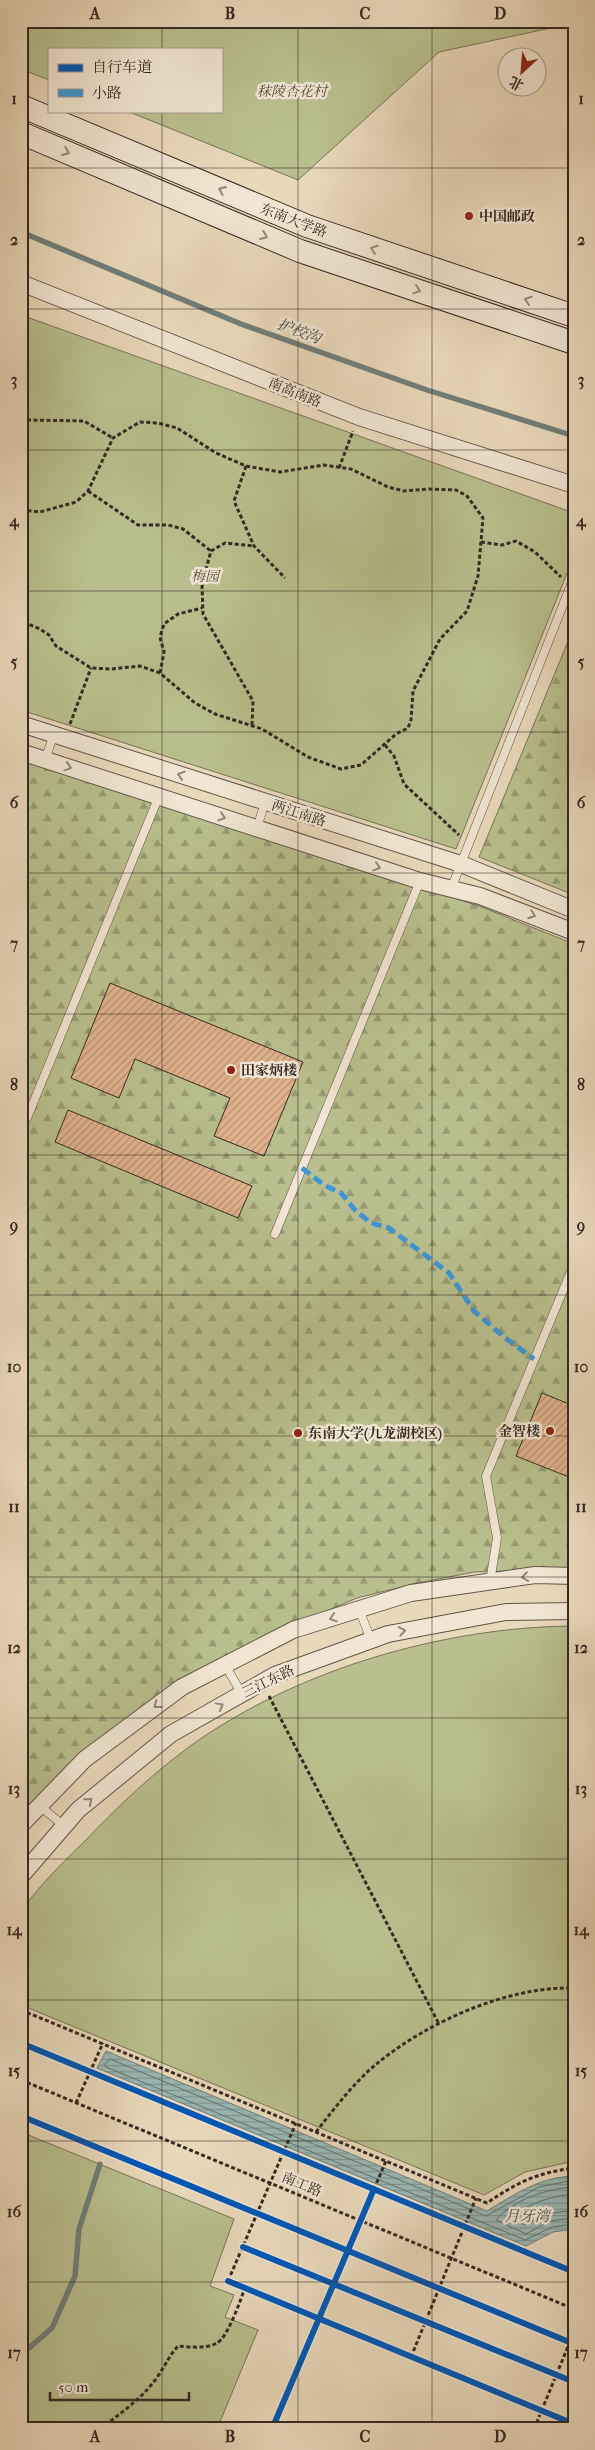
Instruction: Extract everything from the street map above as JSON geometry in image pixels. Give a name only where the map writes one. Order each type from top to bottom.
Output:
[{"type":"main road","name":"东南大学路","points":[[21,106],[307,226],[574,316]]},
{"type":"main road","name":"东南大学路","points":[[21,133],[300,251],[574,343]]},
{"type":"street","name":"南高南路","points":[[21,283],[359,417],[574,485]]},
{"type":"street","name":"两江南路","points":[[21,724],[461,864],[574,910]]},
{"type":"street","points":[[21,752],[420,881],[480,896],[574,932]]},
{"type":"street","points":[[21,1825],[85,1759],[182,1687],[293,1630],[412,1593],[535,1575],[574,1576]]},
{"type":"street","name":"三江东路","points":[[21,1876],[78,1810],[171,1734],[275,1675],[388,1634],[506,1612],[574,1611]]},
{"type":"lane","points":[[451,889],[574,577]]},
{"type":"lane","points":[[46,760],[61,737]]},
{"type":"lane","points":[[27,1118],[159,796]]},
{"type":"lane","points":[[258,828],[265,802]]},
{"type":"lane","points":[[275,1234],[420,881]]},
{"type":"lane","points":[[490,1582],[497,1538],[486,1476],[574,1264]]},
{"type":"lane","points":[[359,1609],[371,1640]]},
{"type":"lane","points":[[225,1665],[242,1694]]},
{"type":"lane","points":[[40,1806],[64,1826]]},
{"type":"path","points":[[21,417],[30,420],[84,421],[113,438]]},
{"type":"path","points":[[339,468],[359,417]]},
{"type":"path","points":[[21,510],[40,512],[76,502],[88,491],[113,438],[140,422],[158,423],[177,428],[216,453],[246,466],[280,472],[324,465],[351,469],[388,487],[404,491],[456,490],[467,496],[483,518],[478,576],[467,612],[440,639],[413,691],[411,720],[408,728],[361,765],[341,769],[308,757],[287,743],[252,726],[215,714],[195,703],[160,673],[140,666],[112,669],[90,668],[56,646],[40,628],[21,621]]},
{"type":"path","points":[[246,466],[234,501],[254,546],[285,578]]},
{"type":"path","points":[[88,491],[138,525],[168,524],[183,529],[211,551]]},
{"type":"path","points":[[481,542],[502,545],[516,541],[535,552],[570,586]]},
{"type":"path","points":[[252,726],[253,700],[203,614],[202,584],[211,551],[225,543],[254,546]]},
{"type":"path","points":[[160,673],[164,652],[160,637],[164,624],[178,614],[202,608]]},
{"type":"path","points":[[61,737],[72,717],[90,668]]},
{"type":"path","points":[[384,745],[394,756],[404,784],[469,845]]},
{"type":"path","points":[[262,1682],[439,2024]]},
{"type":"path","points":[[316,2132],[343,2097],[374,2066],[404,2044],[439,2024],[480,2006],[526,1993],[574,1988]]},
{"type":"path","points":[[21,2010],[487,2203],[516,2183],[549,2171],[574,2168]]},
{"type":"path","points":[[76,2103],[103,2043]]},
{"type":"path","points":[[81,2068],[99,2075]]},
{"type":"path","points":[[254,2292],[228,2281],[296,2123]]},
{"type":"path","points":[[274,2148],[293,2155]]},
{"type":"path","points":[[370,2197],[386,2161]]},
{"type":"path","points":[[365,2185],[383,2192]]},
{"type":"path","points":[[411,2357],[476,2198]]},
{"type":"path","points":[[248,2210],[266,2217]]},
{"type":"path","points":[[357,2228],[364,2213]]},
{"type":"path","points":[[455,2223],[473,2230]]},
{"type":"path","points":[[243,2247],[252,2251]]},
{"type":"path","points":[[430,2285],[447,2292]]},
{"type":"path","points":[[100,2429],[130,2407],[158,2377],[169,2356],[178,2346],[204,2346],[217,2343],[231,2322],[245,2288]]},
{"type":"path","points":[[416,2318],[434,2325]]},
{"type":"path","points":[[534,2429],[556,2375],[572,2343],[574,2332]]},
{"type":"path","points":[[562,2339],[572,2343]]},
{"type":"path","points":[[402,2353],[420,2360]]},
{"type":"path","points":[[547,2371],[565,2378]]},
{"type":"path","points":[[533,2407],[550,2414]]},
{"type":"path","points":[[21,2416],[32,2429]]},
{"type":"green space","name":"秣陵杏花村","points":[[21,21],[574,21],[574,23],[439,52],[298,180],[129,112],[222,112],[222,48],[48,48],[48,80],[21,69]]},
{"type":"green space","name":"梅园","points":[[21,315],[574,513],[574,556],[456,849],[21,710]]},
{"type":"green space","points":[[574,627],[574,895],[479,857]]},
{"type":"green space","points":[[21,760],[479,906],[574,944],[574,1569],[474,1572],[413,1584],[357,1598],[293,1625],[210,1665],[21,1814]]},
{"type":"green space","points":[[574,1626],[574,2161],[525,2172],[484,2195],[21,2005],[21,1914],[24,1907],[68,1857],[122,1804],[149,1779],[193,1744],[234,1717],[279,1694],[326,1674],[374,1657],[424,1644],[475,1634],[525,1628]]},
{"type":"green space","points":[[21,2132],[234,2219],[210,2286],[234,2295],[225,2317],[258,2330],[217,2429],[21,2429]]},
{"type":"water","name":"月牙湾","points":[[106,2051],[487,2211],[539,2183],[574,2176],[574,2229],[553,2232],[526,2246],[97,2068]]},
{"type":"building","name":"田家炳楼","points":[[110,983],[303,1062],[264,1156],[214,1136],[230,1098],[135,1059],[119,1098],[71,1078]]},
{"type":"building","points":[[68,1110],[252,1186],[238,1218],[55,1142]]},
{"type":"building","name":"金智楼","points":[[542,1393],[574,1406],[574,1479],[516,1456]]},
{"type":"waterway","name":"护校沟","points":[[21,232],[241,324],[427,390],[574,436]]},
{"type":"waterway","points":[[21,2355],[52,2328],[75,2276],[79,2229],[100,2164]]},
{"type":"marked path","points":[[302,1168],[324,1185],[341,1193],[355,1210],[371,1223],[389,1228],[449,1273],[474,1311],[504,1337],[534,1359]]},
{"type":"cycle path","points":[[21,2043],[574,2272]]},
{"type":"cycle path","points":[[21,2116],[574,2344]]},
{"type":"cycle path","points":[[272,2429],[374,2189]]},
{"type":"cycle path","points":[[243,2247],[574,2382]]},
{"type":"cycle path","points":[[228,2281],[574,2424]]},
{"type":"place","name":"中国邮政","points":[[469,216]]},
{"type":"place","name":"田家炳楼","points":[[231,1070]]},
{"type":"place","name":"金智楼","points":[[550,1431]]},
{"type":"place","name":"东南大学(九龙湖校区)","points":[[298,1433]]}]
